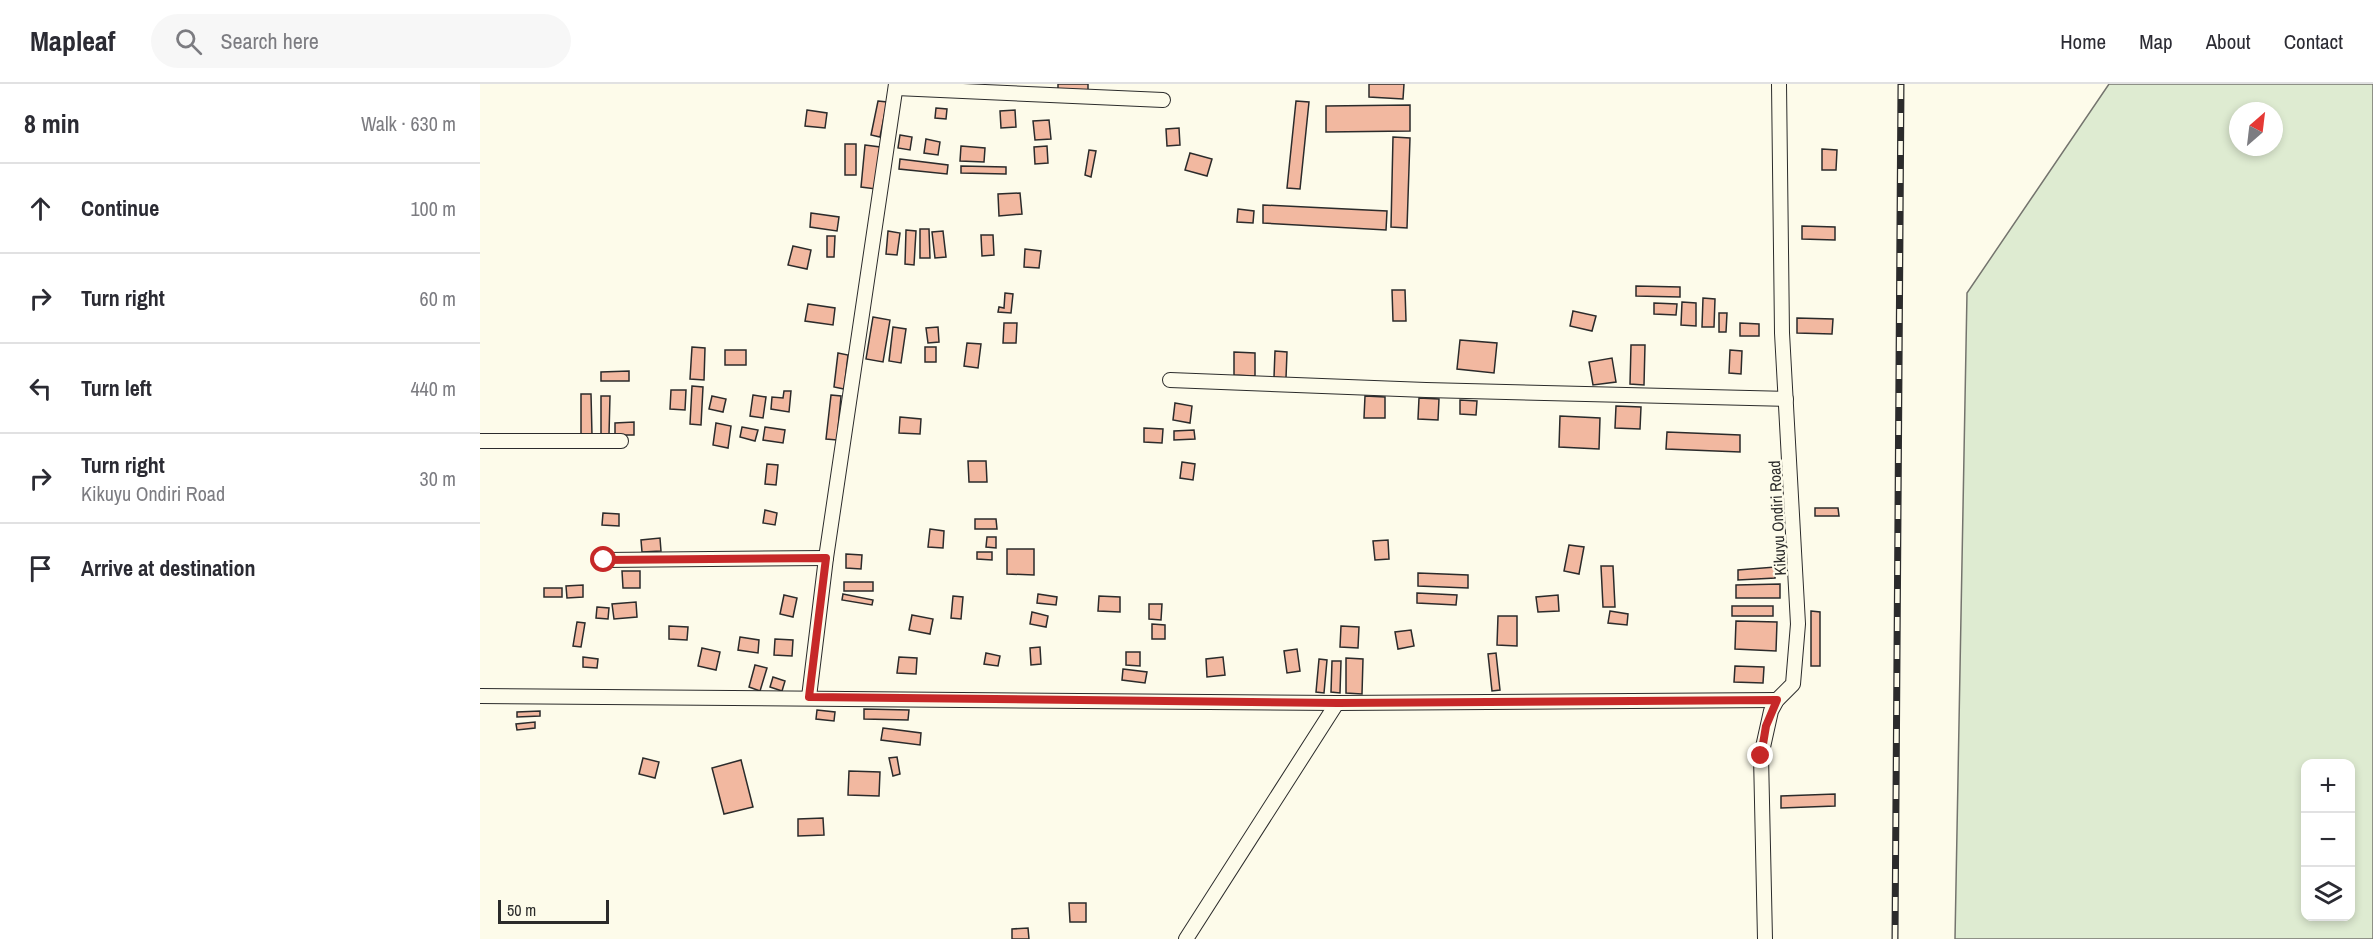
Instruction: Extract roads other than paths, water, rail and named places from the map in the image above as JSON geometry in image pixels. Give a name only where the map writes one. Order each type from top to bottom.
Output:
[{"type":"street","name":"Kikuyu Ondiri Road","points":[[1765,939],[1761,756],[1766,726],[1777,700],[1793,684],[1798,624],[1782,333],[1779,84]]},
{"type":"street","points":[[809,697],[826,558],[896,86],[1163,100]]},
{"type":"street","points":[[1170,380],[1426,390],[1786,399]]},
{"type":"street","points":[[480,441],[621,441]]},
{"type":"street","points":[[604,560],[826,558]]},
{"type":"street","points":[[480,696],[1338,703],[1777,700]]},
{"type":"street","points":[[1186,939],[1338,703]]},
{"type":"railway","points":[[1895,939],[1901,84]]}]
